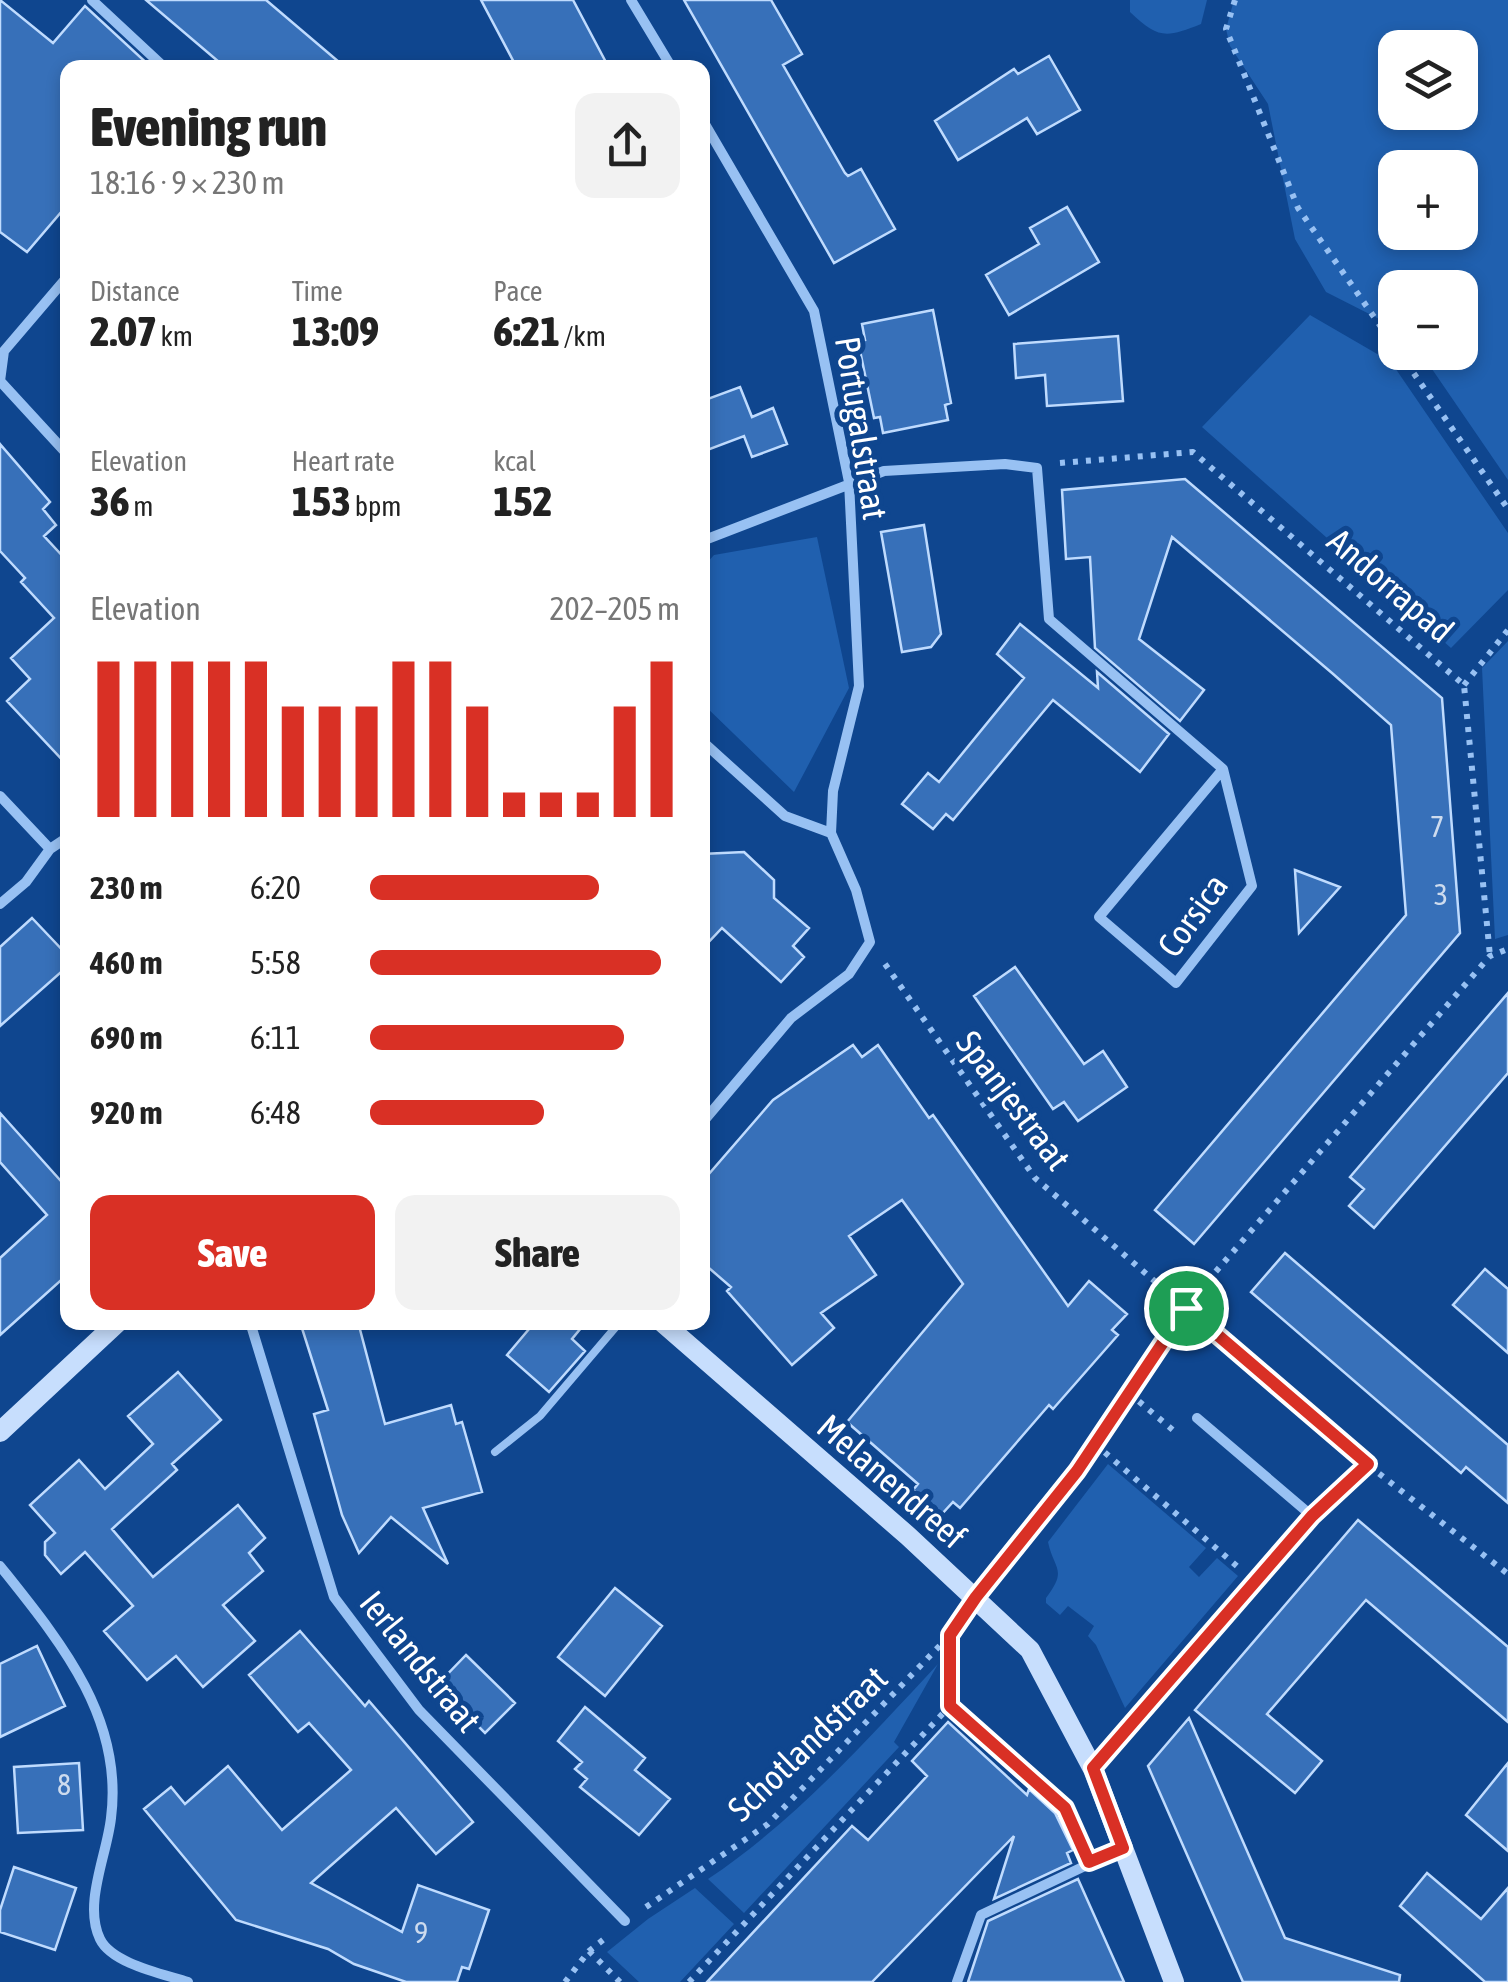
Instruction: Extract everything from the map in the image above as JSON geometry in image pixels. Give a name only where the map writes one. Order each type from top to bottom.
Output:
[{"type":"street","points":[[92,0],[157,60]]},
{"type":"street","points":[[630,0],[667,60]]},
{"type":"street","name":"Portugalstraat","points":[[710,132],[814,311],[849,482],[860,686],[834,792],[831,833]]},
{"type":"street","points":[[710,143],[715,140]]},
{"type":"street","points":[[60,285],[4,351],[0,381],[60,445]]},
{"type":"street","points":[[710,538],[884,471],[1005,464],[1037,468],[1049,620],[1223,768]]},
{"type":"street","points":[[710,748],[785,816],[831,833],[856,890],[870,942],[849,974],[791,1018],[710,1114]]},
{"type":"street","name":"Corsica","points":[[1223,768],[1252,886],[1176,983],[1100,916],[1223,768]]},
{"type":"street","points":[[0,796],[50,849]]},
{"type":"street","points":[[0,904],[26,882],[50,849],[60,842]]},
{"type":"street","points":[[0,1432],[109,1330]]},
{"type":"street","name":"Ierlandstraat","points":[[252,1330],[334,1597],[419,1710],[625,1921]]},
{"type":"street","name":"Melanendreef","points":[[671,1330],[976,1597],[1030,1650],[1093,1768],[1174,1982]]},
{"type":"street","points":[[1093,1768],[1312,1516],[1197,1418]]},
{"type":"street","points":[[0,1566],[85,1680],[102,1725],[111,1766],[112,1816],[94,1912],[101,1942],[130,1964],[188,1982]]},
{"type":"street","points":[[957,1982],[981,1916],[1123,1848]]},
{"type":"lane","points":[[494,1452],[540,1416],[613,1330]]},
{"type":"path","points":[[1235,0],[1226,29],[1298,208],[1378,323]]},
{"type":"path","points":[[1411,370],[1508,508]]},
{"type":"path","name":"Andorrapad","points":[[1037,468],[1193,452],[1464,685],[1490,956]]},
{"type":"path","points":[[1464,685],[1508,630]]},
{"type":"path","name":"Spanjestraat","points":[[870,942],[1035,1178],[1368,1464],[1508,1574]]},
{"type":"path","points":[[1490,956],[1508,949]]},
{"type":"path","name":"Schotlandstraat","points":[[564,1982],[589,1952],[625,1921],[768,1824],[950,1635],[1077,1471],[1186,1308],[1490,956]]},
{"type":"path","points":[[1129,1393],[1180,1436],[1197,1418]]},
{"type":"path","points":[[1094,1444],[1254,1582]]},
{"type":"path","points":[[1312,1516],[1368,1464]]},
{"type":"path","points":[[689,1982],[950,1706],[950,1635]]},
{"type":"path","points":[[950,1706],[1065,1808],[1089,1862]]},
{"type":"path","points":[[589,1952],[620,1982]]},
{"type":"shaded area","points":[[1130,0],[1207,0],[1201,24],[1163,33],[1130,12]]},
{"type":"shaded area","points":[[1234,0],[1508,0],[1508,480],[1433,370],[1478,370],[1478,270],[1378,270],[1378,318],[1326,292],[1295,239],[1268,104],[1230,46],[1226,29]]},
{"type":"shaded area","points":[[1310,315],[1378,354],[1378,370],[1396,370],[1508,533],[1508,590],[1451,648],[1202,427]]},
{"type":"shaded area","points":[[817,537],[849,688],[794,792],[710,711],[710,559],[714,555]]},
{"type":"shaded area","points":[[1508,641],[1508,935],[1495,939],[1482,668]]},
{"type":"shaded area","points":[[1108,1464],[1206,1548],[1189,1567],[1199,1577],[1217,1558],[1238,1576],[1125,1708],[1096,1645],[1088,1636],[1094,1626],[1068,1606],[1060,1615],[1046,1603],[1058,1575],[1048,1542]]},
{"type":"shaded area","points":[[938,1664],[894,1742],[899,1747],[744,1913],[708,1879],[800,1805]]},
{"type":"shaded area","points":[[695,1888],[734,1924],[680,1982],[639,1982],[607,1952]]},
{"type":"building","points":[[0,0],[53,43],[85,6],[143,60],[60,60],[60,213],[27,252],[0,232]]},
{"type":"building","points":[[146,0],[266,0],[337,60],[217,60]]},
{"type":"building","points":[[481,0],[573,0],[605,60],[513,60]]},
{"type":"building","points":[[684,0],[771,0],[802,54],[783,65],[845,173],[848,176],[861,169],[895,229],[834,263]]},
{"type":"building","points":[[1049,56],[1080,110],[1037,134],[1027,118],[958,160],[935,121],[1014,69],[1018,74]]},
{"type":"building","points":[[1067,207],[1099,262],[1009,315],[986,275],[1039,244],[1030,228]]},
{"type":"building","points":[[933,310],[951,403],[945,405],[948,420],[883,433],[880,417],[874,418],[858,341],[865,340],[862,324]]},
{"type":"building","points":[[1118,336],[1123,401],[1047,406],[1045,375],[1016,378],[1014,344]]},
{"type":"building","points":[[740,387],[752,417],[773,408],[787,444],[752,457],[744,436],[710,449],[710,398]]},
{"type":"building","points":[[0,444],[50,502],[43,509],[56,525],[44,536],[60,553],[60,757],[7,701],[30,679],[11,658],[54,618],[21,582],[25,578],[0,551]]},
{"type":"building","points":[[1185,479],[1442,698],[1460,933],[1194,1244],[1155,1210],[1406,915],[1391,725],[1332,673],[1172,537],[1139,639],[1204,690],[1180,721],[1095,648],[1090,557],[1066,559],[1062,490]]},
{"type":"building","points":[[924,525],[941,634],[931,647],[902,652],[881,532]]},
{"type":"building","points":[[1020,624],[1098,688],[1097,672],[1169,734],[1140,772],[1053,700],[953,820],[946,814],[933,829],[902,804],[928,773],[939,782],[1024,678],[997,654]]},
{"type":"building","points":[[744,852],[774,880],[774,898],[809,928],[793,946],[804,957],[781,982],[722,928],[710,941],[710,854]]},
{"type":"building","points":[[1295,870],[1340,887],[1299,933]]},
{"type":"building","points":[[32,918],[60,948],[60,973],[0,1026],[0,947]]},
{"type":"building","points":[[1015,967],[1084,1064],[1103,1051],[1127,1087],[1078,1121],[1064,1102],[1053,1109],[974,996]]},
{"type":"building","points":[[1508,993],[1508,1073],[1374,1228],[1349,1206],[1364,1189],[1350,1177]]},
{"type":"building","points":[[853,1045],[862,1057],[878,1045],[929,1118],[933,1115],[1068,1306],[1089,1281],[1127,1314],[1112,1330],[1118,1335],[1053,1409],[1049,1405],[960,1508],[953,1502],[941,1515],[913,1490],[918,1484],[847,1422],[963,1284],[902,1200],[849,1236],[876,1275],[821,1313],[834,1328],[792,1365],[727,1291],[731,1287],[710,1269],[710,1173],[773,1100]]},
{"type":"building","points":[[0,1113],[60,1180],[60,1281],[0,1335],[0,1258],[47,1215],[0,1162]]},
{"type":"building","points":[[1285,1253],[1508,1445],[1508,1503],[1466,1467],[1461,1473],[1251,1292]]},
{"type":"building","points":[[1485,1269],[1508,1289],[1508,1353],[1453,1305]]},
{"type":"building","points":[[303,1330],[360,1330],[385,1424],[451,1405],[456,1424],[462,1422],[482,1492],[423,1508],[448,1564],[391,1517],[359,1553],[342,1515],[314,1414],[328,1410]]},
{"type":"building","points":[[528,1330],[579,1330],[572,1339],[585,1351],[549,1392],[507,1355]]},
{"type":"building","points":[[178,1372],[221,1420],[172,1464],[177,1470],[112,1529],[153,1577],[238,1505],[265,1538],[249,1553],[263,1571],[223,1605],[255,1641],[203,1687],[176,1656],[147,1680],[104,1631],[133,1606],[85,1552],[61,1574],[45,1555],[45,1542],[55,1533],[30,1505],[79,1460],[105,1489],[153,1444],[128,1416]]},
{"type":"building","points":[[1358,1520],[1508,1647],[1508,1722],[1366,1600],[1267,1714],[1322,1761],[1295,1793],[1195,1710]]},
{"type":"building","points":[[615,1588],[662,1626],[605,1696],[558,1657]]},
{"type":"building","points":[[300,1631],[365,1706],[369,1701],[473,1822],[436,1854],[396,1808],[311,1883],[402,1932],[418,1885],[489,1910],[469,1969],[462,1967],[457,1982],[406,1982],[354,1964],[328,1949],[236,1920],[144,1809],[171,1787],[185,1804],[228,1766],[282,1830],[351,1770],[309,1723],[298,1732],[249,1675]]},
{"type":"building","points":[[37,1646],[65,1706],[0,1737],[0,1664]]},
{"type":"building","points":[[466,1655],[515,1703],[485,1733],[437,1685]]},
{"type":"building","points":[[585,1707],[645,1758],[635,1770],[670,1799],[639,1835],[580,1787],[587,1779],[575,1769],[582,1762],[558,1741]]},
{"type":"building","points":[[1189,1718],[1285,1938],[1400,1975],[1399,1982],[1243,1982],[1148,1766]]},
{"type":"building","points":[[948,1722],[1027,1795],[1029,1789],[1055,1813],[1073,1850],[1067,1853],[1071,1863],[994,1899],[1014,1836],[872,1982],[707,1982],[852,1826],[868,1840],[927,1776],[912,1761]]},
{"type":"building","points":[[79,1763],[83,1830],[18,1833],[14,1767]]},
{"type":"building","points":[[1508,1763],[1508,1851],[1466,1815]]},
{"type":"building","points":[[14,1867],[76,1888],[55,1950],[0,1932],[0,1910]]},
{"type":"building","points":[[1427,1873],[1481,1919],[1508,1888],[1508,1982],[1485,1982],[1400,1906]]},
{"type":"building","points":[[1078,1879],[1124,1982],[968,1982],[988,1921]]},
{"type":"route","points":[[1186,1308],[1368,1464],[1312,1516],[1093,1768],[1123,1848],[1089,1862],[1065,1808],[950,1706],[950,1635],[1077,1471],[1186,1308]]}]
